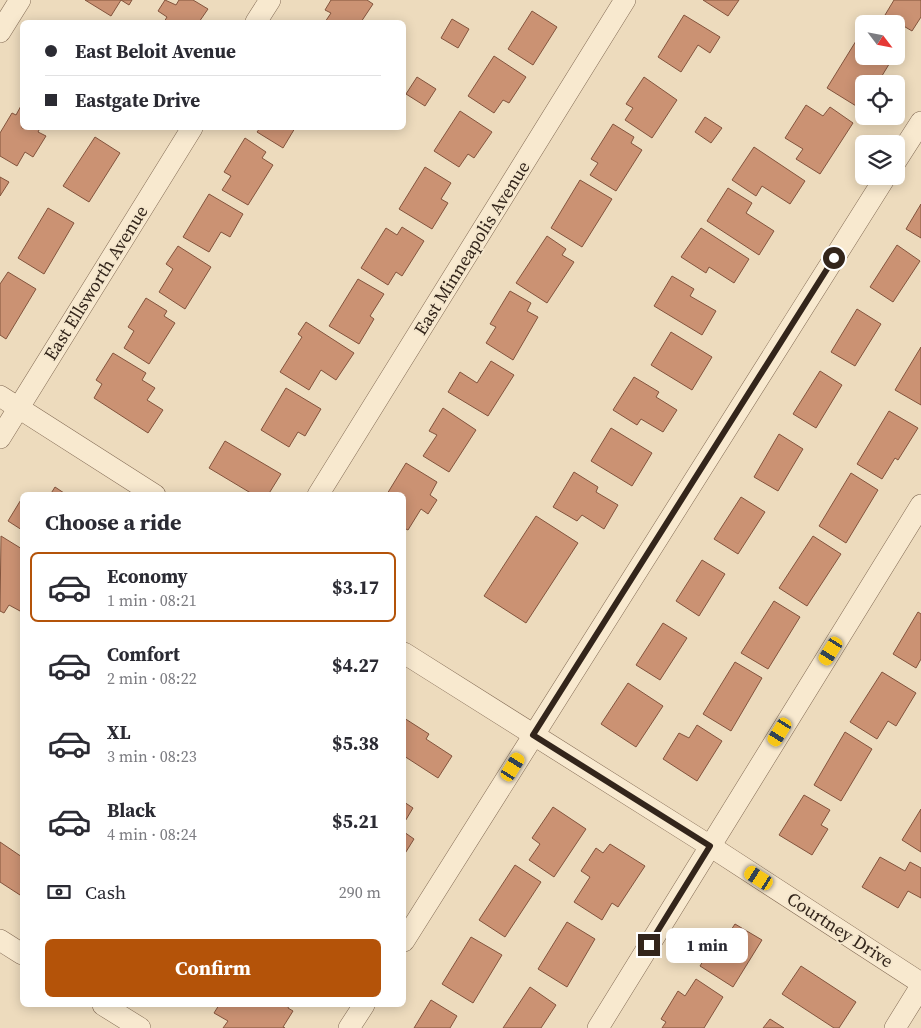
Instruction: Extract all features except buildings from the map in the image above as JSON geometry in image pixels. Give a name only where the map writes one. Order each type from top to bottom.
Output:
[{"type":"street","points":[[0,32],[20,0]]},
{"type":"street","points":[[257,20],[270,0]]},
{"type":"street","name":"East Minneapolis Avenue","points":[[320,492],[626,0]]},
{"type":"street","points":[[905,147],[921,122]]},
{"type":"street","name":"East Ellsworth Avenue","points":[[0,438],[191,130]]},
{"type":"street","points":[[406,938],[880,185]]},
{"type":"street","points":[[0,396],[150,492]]},
{"type":"street","points":[[598,1028],[921,505]]},
{"type":"street","name":"Courtney Drive","points":[[406,654],[710,846],[921,984]]},
{"type":"street","points":[[0,940],[20,953]]},
{"type":"street","points":[[894,1028],[921,984]]},
{"type":"street","points":[[106,1007],[140,1028]]},
{"type":"street","points":[[350,1028],[363,1007]]},
{"type":"route","points":[[649,945],[710,846],[533,735],[834,258]]}]
